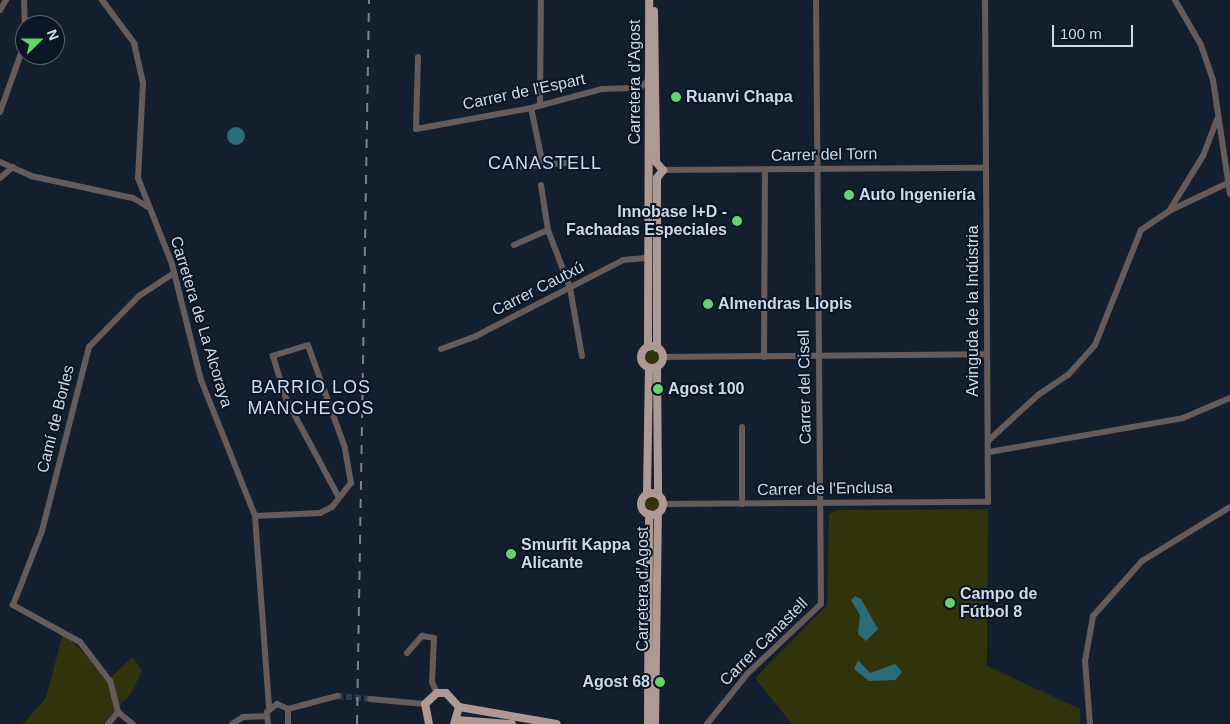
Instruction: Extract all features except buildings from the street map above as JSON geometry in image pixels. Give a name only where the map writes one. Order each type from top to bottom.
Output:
[{"type":"main road","name":"Carretera d'Agost","points":[[648,0],[649,96],[653,163]]},
{"type":"main road","name":"Carretera d'Agost","points":[[653,163],[654,0]]},
{"type":"main road","points":[[663,170],[653,163],[648,175],[648,347],[641,357],[653,367],[658,494],[663,504],[658,513],[649,514],[642,506],[647,494],[653,367],[663,357],[658,348],[657,178],[663,170]]},
{"type":"main road","points":[[648,175],[657,178]]},
{"type":"main road","points":[[648,347],[658,348]]},
{"type":"main road","points":[[647,494],[658,494]]},
{"type":"main road","name":"Carretera d'Agost","points":[[655,724],[658,513]]},
{"type":"main road","name":"Carretera d'Agost","points":[[648,724],[649,514]]},
{"type":"main road","points":[[425,719],[425,704],[437,693],[452,696],[459,707],[456,722],[512,724]]},
{"type":"main road","points":[[459,707],[557,724]]},
{"type":"street","points":[[0,10],[6,0]]},
{"type":"street","points":[[24,0],[25,15]]},
{"type":"street","name":"Carretera de La Alcoraya","points":[[102,0],[134,43],[143,84],[136,168],[148,207],[174,273],[201,380],[255,516],[269,708]]},
{"type":"street","points":[[540,105],[541,0]]},
{"type":"street","name":"Carrer del Cisell","points":[[816,0],[819,503],[822,604]]},
{"type":"street","name":"Avinguda de la Indústria","points":[[985,0],[988,502]]},
{"type":"street","points":[[1175,0],[1201,45],[1213,80],[1230,194]]},
{"type":"street","name":"Carrer de l'Espart","points":[[418,57],[416,129],[531,108],[602,89],[639,88]]},
{"type":"street","points":[[0,112],[17,65]]},
{"type":"street","points":[[649,80],[639,88],[649,96]]},
{"type":"street","points":[[531,108],[543,165]]},
{"type":"street","points":[[1169,211],[1204,156],[1218,118]]},
{"type":"street","points":[[0,162],[66,186],[133,198],[148,207]]},
{"type":"street","points":[[516,167],[577,162]]},
{"type":"street","points":[[0,178],[13,167]]},
{"type":"street","name":"Carrer del Torn","points":[[663,170],[986,168]]},
{"type":"street","points":[[764,357],[765,170]]},
{"type":"street","points":[[988,441],[1038,395],[1068,375],[1095,345],[1141,230],[1169,211],[1229,183]]},
{"type":"street","points":[[541,185],[548,230],[570,288],[582,356]]},
{"type":"street","points":[[514,245],[548,230]]},
{"type":"street","name":"Carrer Cautxú","points":[[441,348],[448,350],[623,260],[648,258]]},
{"type":"street","name":"Camí de Borles","points":[[118,712],[110,681],[80,642],[13,605],[42,531],[89,347],[139,296],[174,273]]},
{"type":"street","points":[[255,516],[320,513],[339,498],[353,475],[308,345],[273,356],[286,399],[339,498]]},
{"type":"street","points":[[663,357],[986,354]]},
{"type":"street","points":[[989,452],[1156,425],[1184,418],[1230,398]]},
{"type":"street","points":[[742,427],[742,504]]},
{"type":"street","name":"Carrer de l'Enclusa","points":[[663,504],[988,502]]},
{"type":"street","points":[[1090,724],[1085,661],[1094,616],[1142,560],[1230,507]]},
{"type":"street","name":"Carrer Canastell","points":[[707,724],[747,674],[822,604]]},
{"type":"street","points":[[407,653],[422,636],[434,638],[432,682],[437,693]]},
{"type":"street","points":[[267,691],[277,704],[289,712]]},
{"type":"street","points":[[289,712],[298,707],[337,696]]},
{"type":"street","points":[[370,699],[407,705],[425,704]]},
{"type":"street","points":[[268,724],[266,716],[269,708],[277,704]]},
{"type":"street","points":[[407,705],[425,719]]},
{"type":"street","points":[[108,724],[118,712],[133,724]]},
{"type":"street","points":[[288,724],[289,712]]},
{"type":"street","points":[[232,724],[243,717],[266,716]]},
{"type":"shaded area","points":[[652,350],[657,352],[659,357],[657,362],[652,364],[647,362],[645,357],[647,352]]},
{"type":"shaded area","points":[[652,497],[657,499],[659,504],[657,509],[652,511],[647,509],[645,504],[647,499]]},
{"type":"shaded area","points":[[988,509],[987,666],[1080,709],[1080,724],[792,724],[755,678],[827,605],[829,515],[836,510]]},
{"type":"shaded area","points":[[63,633],[96,665],[106,681],[133,657],[142,671],[131,693],[103,724],[23,724],[46,698]]},
{"type":"water","points":[[236,127],[242,130],[245,136],[242,142],[236,145],[230,142],[227,136],[230,130]]},
{"type":"water","points":[[855,596],[861,599],[878,629],[866,641],[858,634],[860,615],[851,600]]},
{"type":"water","points":[[858,660],[870,673],[895,664],[902,672],[895,680],[869,681],[854,669]]},
{"type":"tunnel","points":[[337,696],[370,699]]},
{"type":"railway","points":[[357,724],[369,0]]},
{"type":"place","name":"Ruanvi Chapa","points":[[676,97]]},
{"type":"place","name":"Auto Ingeniería","points":[[849,195]]},
{"type":"place","name":"Innobase I+D - Fachadas Especiales","points":[[737,221]]},
{"type":"place","name":"Almendras Llopis","points":[[708,304]]},
{"type":"place","name":"Agost 100","points":[[658,389]]},
{"type":"place","name":"Smurfit Kappa Alicante","points":[[511,554]]},
{"type":"place","name":"Campo de Fútbol 8","points":[[950,603]]},
{"type":"place","name":"Agost 68","points":[[660,682]]},
{"type":"district","name":"CANASTELL","points":[[545,163]]},
{"type":"district","name":"BARRIO LOS MANCHEGOS","points":[[311,398]]}]
